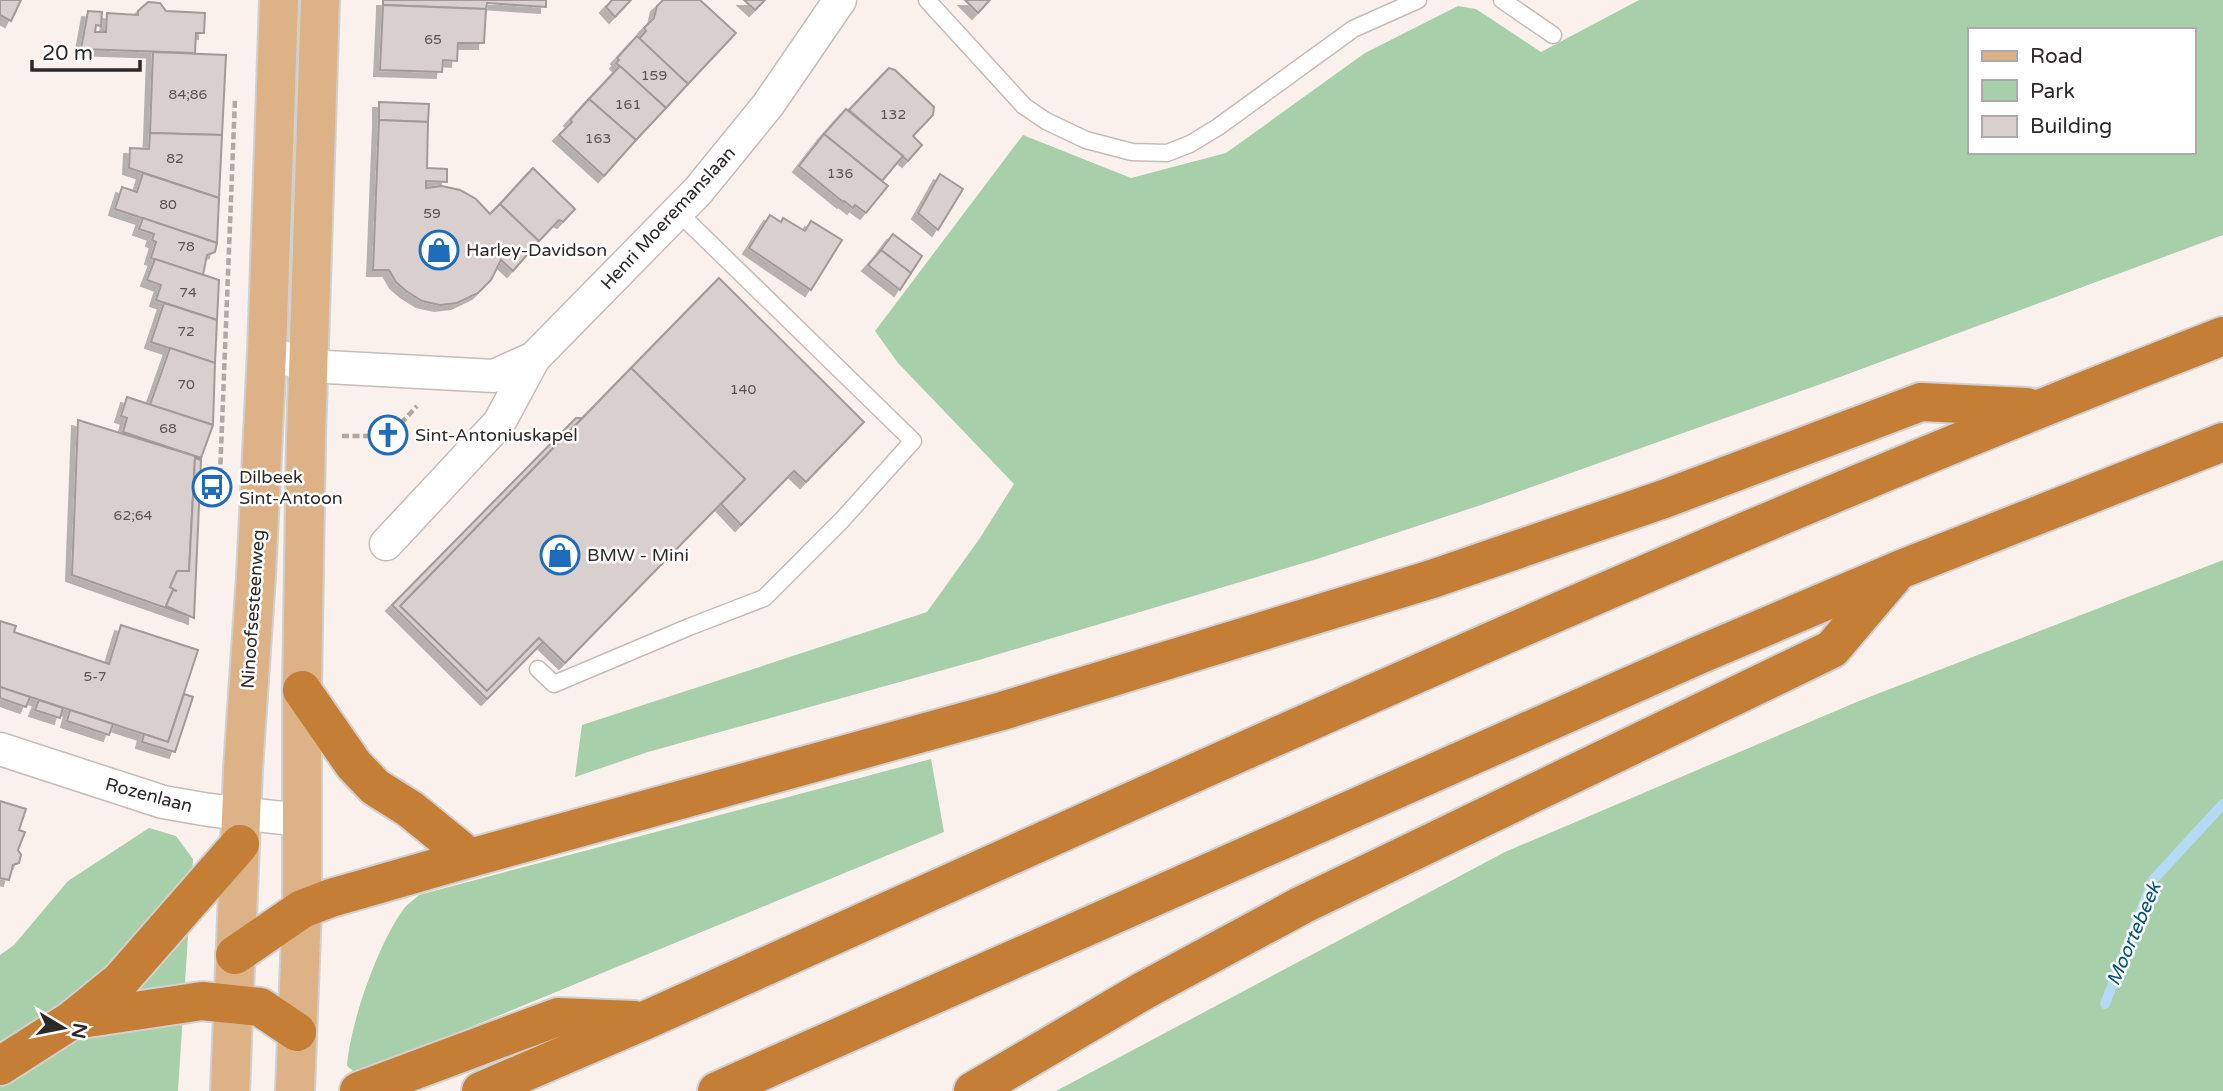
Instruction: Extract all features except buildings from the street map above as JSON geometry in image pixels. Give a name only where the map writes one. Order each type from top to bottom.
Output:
[{"type":"highway","points":[[481,1091],[646,1020],[1659,566],[2039,407],[2223,336]]},
{"type":"highway","points":[[235,955],[302,909],[331,898],[1002,711],[1419,583],[1664,499],[1921,402],[2039,407]]},
{"type":"highway","points":[[718,1091],[1686,660],[1899,570],[2223,442]]},
{"type":"highway","points":[[973,1091],[1143,991],[1302,905],[1832,649],[1899,570]]},
{"type":"highway","points":[[302,690],[354,765],[375,787],[410,809],[470,858]]},
{"type":"highway","points":[[0,1066],[72,1020],[120,981],[241,829]]},
{"type":"highway","points":[[72,1020],[202,1001],[260,1007],[297,1059]]},
{"type":"highway","points":[[359,1091],[558,1017],[646,1020]]},
{"type":"main road","name":"Ninoofsesteenweg","points":[[231,1086],[232,1004],[267,352],[279,0]]},
{"type":"main road","points":[[297,1059],[302,909],[302,690],[308,366],[320,0]]},
{"type":"street","name":"Henri Moeremanslaan","points":[[386,544],[499,423],[534,358],[714,173],[768,105],[840,0]]},
{"type":"street","name":"Henri Moeremanslaan","points":[[267,352],[308,366],[494,376],[534,358]]},
{"type":"street","name":"Rozenlaan","points":[[0,749],[241,829],[302,820]]},
{"type":"lane","points":[[927,0],[1024,106],[1046,121],[1086,140],[1132,152],[1167,153],[1191,144],[1219,127],[1353,29],[1418,0]]},
{"type":"lane","points":[[1502,0],[1553,35]]},
{"type":"lane","points":[[538,669],[554,684],[764,598],[842,520],[913,441],[678,212]]},
{"type":"green space","points":[[1639,0],[2223,0],[2223,235],[1821,384],[1484,504],[1317,559],[979,660],[648,752],[575,777],[582,725],[927,612],[980,538],[1014,484],[898,363],[875,331],[1023,135],[1131,178],[1226,153],[1365,53],[1458,6],[1476,9],[1541,52]]},
{"type":"green space","points":[[2223,560],[2223,1091],[1056,1091],[1505,852],[1859,701]]},
{"type":"green space","points":[[931,759],[944,832],[357,1074],[347,1066],[359,1007],[375,963],[403,910],[419,895]]},
{"type":"green space","points":[[149,828],[176,836],[193,859],[178,1091],[0,1091],[0,955],[14,945],[68,881]]},
{"type":"waterway","name":"Moortebeek","points":[[2105,1004],[2153,880],[2223,804]]},
{"type":"place","name":"Harley-Davidson","points":[[439,250]]},
{"type":"place","name":"Sint-Antoniuskapel","points":[[388,435]]},
{"type":"place","name":"Dilbeek Sint-Antoon","points":[[212,487]]},
{"type":"place","name":"BMW - Mini","points":[[560,555]]}]
